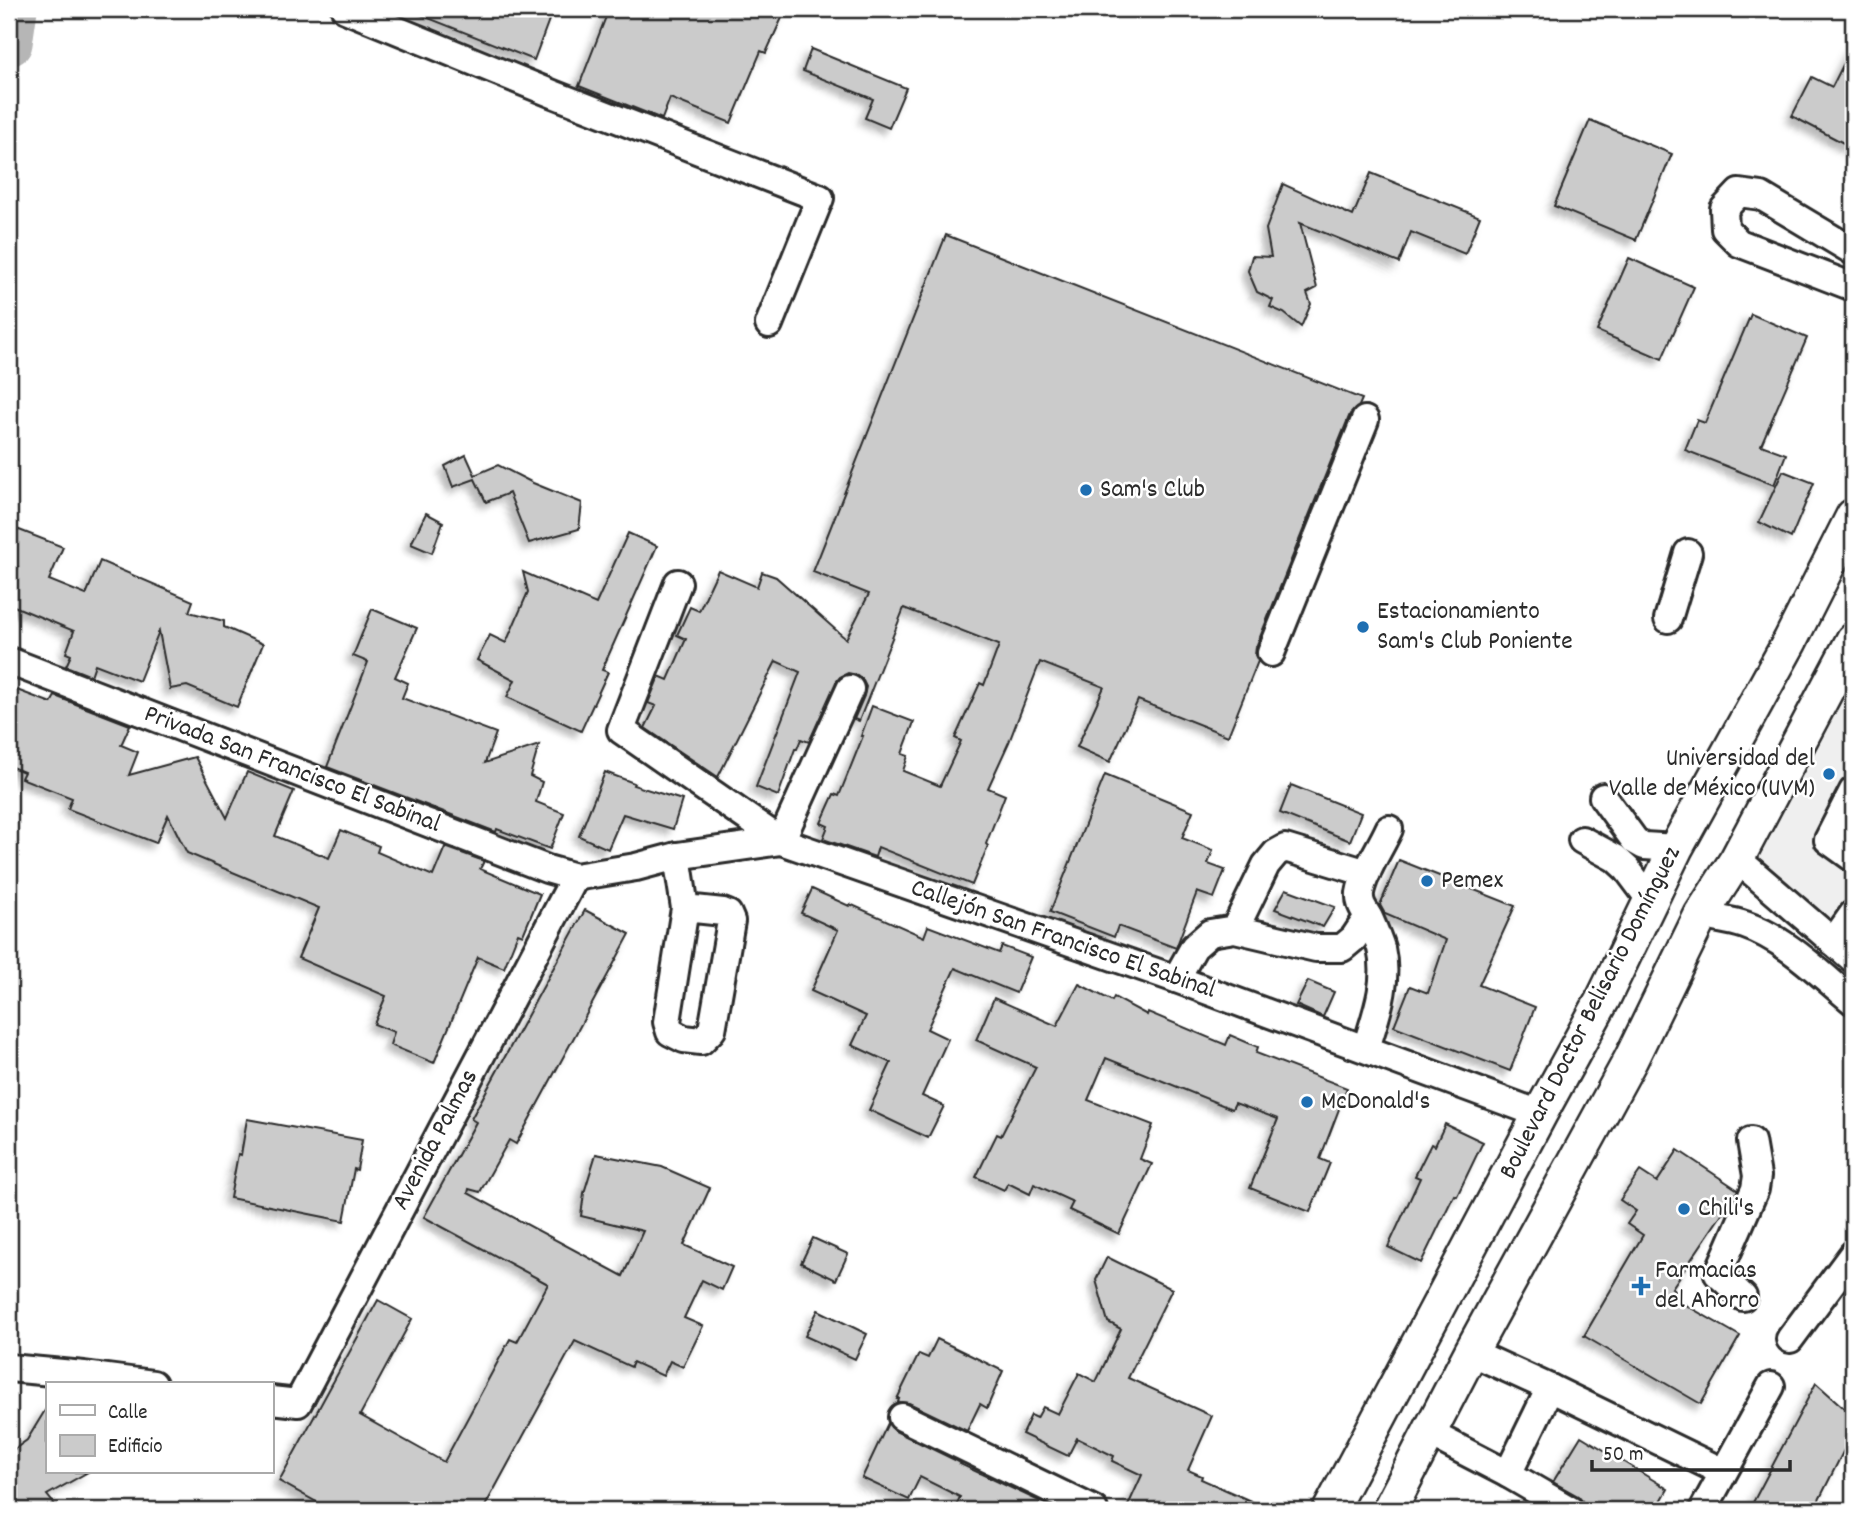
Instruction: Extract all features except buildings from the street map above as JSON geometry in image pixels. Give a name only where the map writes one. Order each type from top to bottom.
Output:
[{"type":"main road","name":"Boulevard Doctor Belisario Domínguez","points":[[1330,1510],[1603,999],[1676,848],[1790,641],[1853,516]]},
{"type":"main road","name":"Boulevard Doctor Belisario Domínguez","points":[[1389,1510],[1471,1352],[1631,1059],[1701,915],[1737,859],[1853,640]]},
{"type":"street","points":[[345,9],[820,198],[769,324]]},
{"type":"street","points":[[1853,251],[1761,196],[1739,193],[1724,209],[1725,229],[1739,243],[1853,287]]},
{"type":"street","points":[[1271,653],[1365,420]]},
{"type":"street","points":[[1668,619],[1688,553]]},
{"type":"street","points":[[678,583],[621,730],[781,841],[850,689]]},
{"type":"street","name":"Privada San Francisco El Sabinal","points":[[9,661],[547,869],[575,877]]},
{"type":"street","points":[[1853,791],[1828,840],[1853,858]]},
{"type":"street","points":[[1603,797],[1635,841],[1644,846],[1676,848]]},
{"type":"street","points":[[1366,1048],[1383,990],[1384,966],[1380,945],[1361,906],[1360,893],[1389,829]]},
{"type":"street","points":[[1582,840],[1615,858],[1627,869],[1651,901]]},
{"type":"street","name":"Callejón San Francisco El Sabinal","points":[[575,877],[636,867],[677,856],[781,841],[1176,979],[1540,1114]]},
{"type":"street","points":[[1235,929],[1266,865],[1276,853],[1285,848],[1367,873]]},
{"type":"street","points":[[677,856],[685,908],[667,1022],[670,1032],[684,1039],[701,1041],[712,1030],[731,921],[728,914],[723,912],[685,908]]},
{"type":"street","points":[[1737,859],[1843,951],[1853,914]]},
{"type":"street","name":"Avenida Palmas","points":[[273,1400],[298,1403],[575,877]]},
{"type":"street","points":[[1701,915],[1744,925],[1766,934],[1788,948],[1853,1001]]},
{"type":"street","points":[[1176,979],[1194,947],[1210,933],[1235,929],[1316,948],[1342,948],[1354,938],[1368,917]]},
{"type":"street","points":[[1743,1297],[1718,1274],[1755,1189],[1757,1177],[1751,1141]]},
{"type":"street","points":[[1790,1339],[1853,1254]]},
{"type":"street","points":[[1471,1352],[1723,1472]]},
{"type":"street","points":[[9,1368],[137,1382]]},
{"type":"street","points":[[1703,1510],[1771,1386]]},
{"type":"street","points":[[1508,1474],[1550,1388]]},
{"type":"street","points":[[902,1417],[1094,1510]]},
{"type":"street","points":[[1429,1433],[1570,1510]]},
{"type":"shaded area","name":"Universidad del Valle de México (UVM)","points":[[1853,681],[1853,943],[1755,866]]},
{"type":"waterway","points":[[9,43],[14,9]]},
{"type":"place","name":"Sam's Club","points":[[1086,490]]},
{"type":"place","name":"Estacionamiento Sam's Club Poniente","points":[[1363,627]]},
{"type":"place","name":"Universidad del Valle de México (UVM)","points":[[1829,774]]},
{"type":"place","name":"Pemex","points":[[1427,881]]},
{"type":"place","name":"McDonald's","points":[[1307,1102]]},
{"type":"place","name":"Chili's","points":[[1684,1209]]},
{"type":"place","name":"Farmacias del Ahorro","points":[[1641,1286]]}]
